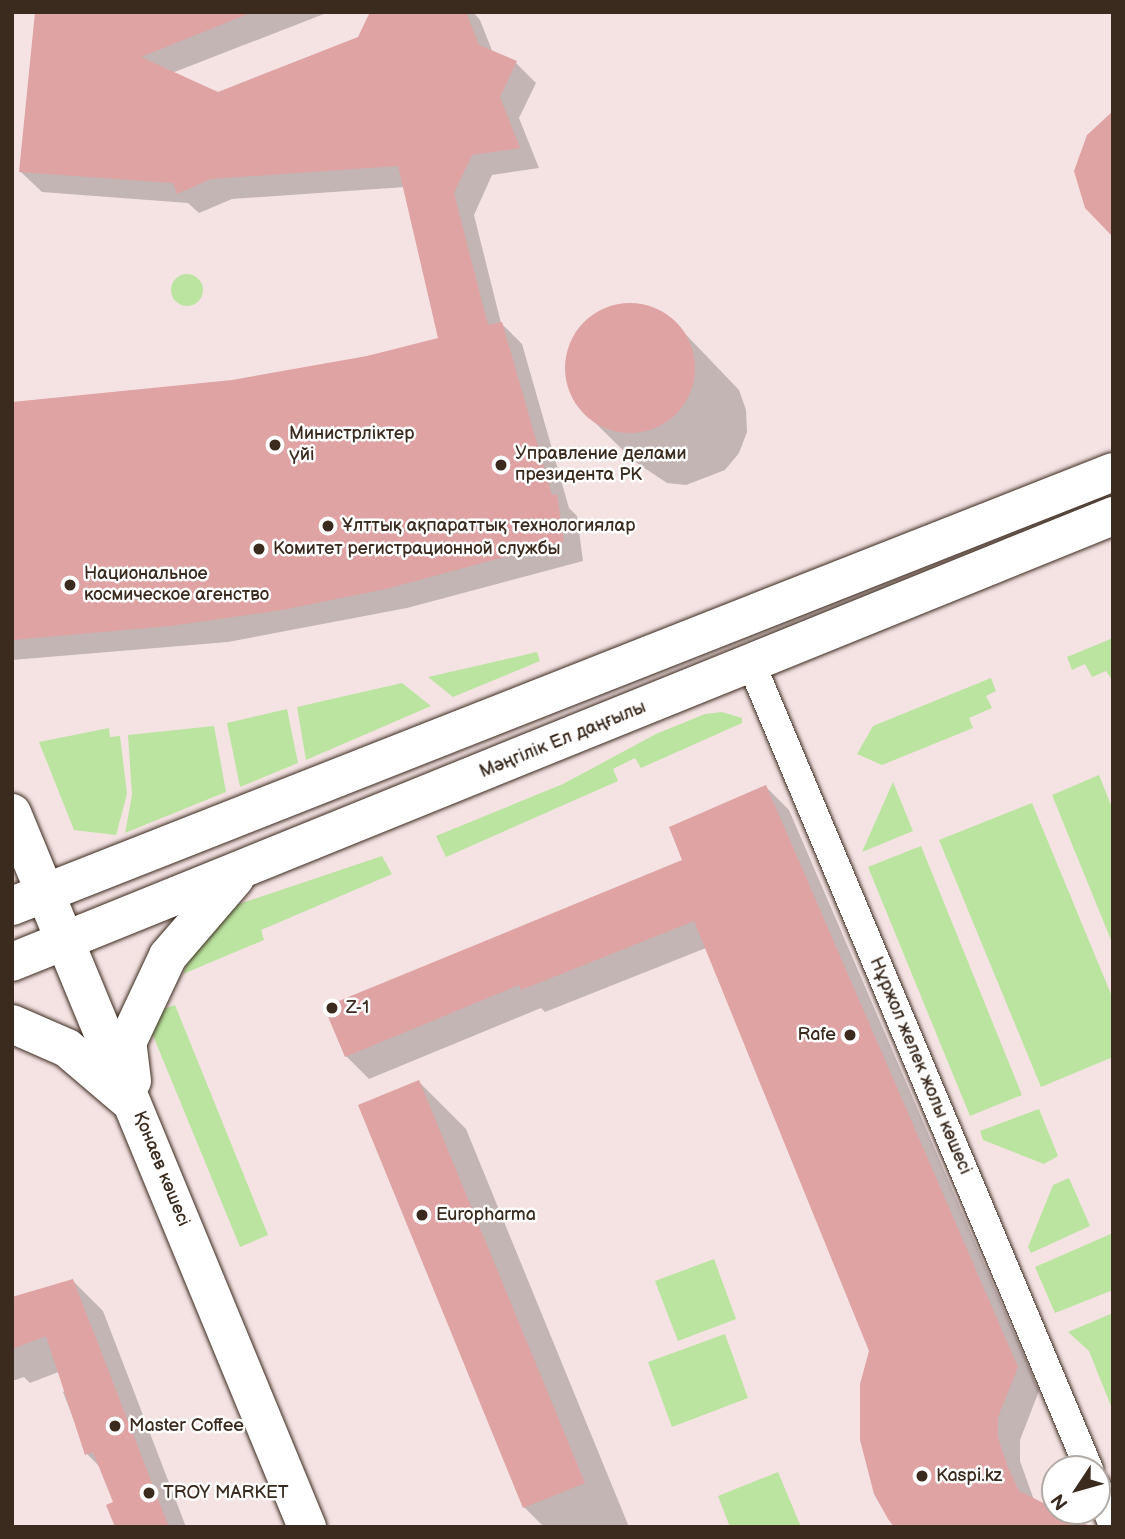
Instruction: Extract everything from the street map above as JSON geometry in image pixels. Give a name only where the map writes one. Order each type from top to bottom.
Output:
[{"type":"main road","points":[[28,900],[1113,472]]},
{"type":"main road","name":"Мәңгілік Ел даңғылы","points":[[12,962],[1113,516]]},
{"type":"main road","name":"Қонаев көшесі","points":[[12,813],[28,900],[65,941],[136,1107],[307,1527]]},
{"type":"main road","points":[[136,1107],[127,1044],[152,988],[168,956],[245,868]]},
{"type":"main road","points":[[12,1024],[67,1048],[136,1107]]},
{"type":"street","name":"Нұржол желек жолы көшесі","points":[[751,663],[1083,1455]]},
{"type":"green space","points":[[187,274],[198,279],[203,290],[198,301],[187,306],[176,301],[171,290],[176,279]]},
{"type":"green space","points":[[1113,638],[1113,681],[1106,671],[1092,677],[1085,664],[1072,670],[1067,657]]},
{"type":"green space","points":[[537,652],[540,661],[453,697],[428,677]]},
{"type":"green space","points":[[991,678],[996,691],[986,696],[992,708],[969,718],[973,728],[882,765],[857,754],[873,726]]},
{"type":"green space","points":[[402,683],[431,706],[306,760],[297,707]]},
{"type":"green space","points":[[287,709],[298,763],[240,787],[227,723]]},
{"type":"green space","points":[[722,712],[742,718],[742,723],[641,768],[635,758],[613,769],[618,781],[446,857],[436,836],[563,784],[656,734],[705,714]]},
{"type":"green space","points":[[214,726],[226,792],[125,833],[132,795],[128,735]]},
{"type":"green space","points":[[109,728],[110,737],[120,736],[127,794],[116,835],[74,830],[39,742]]},
{"type":"green space","points":[[1099,775],[1113,810],[1113,945],[1052,795]]},
{"type":"green space","points":[[893,782],[913,831],[862,852]]},
{"type":"green space","points":[[1032,803],[1113,999],[1113,1057],[1041,1087],[939,840]]},
{"type":"green space","points":[[921,846],[1022,1095],[970,1116],[868,867]]},
{"type":"green space","points":[[382,856],[392,874],[261,930],[264,940],[183,974],[193,947],[221,910]]},
{"type":"green space","points":[[175,1005],[268,1235],[240,1247],[145,1016]]},
{"type":"green space","points":[[1039,1109],[1058,1156],[1044,1164],[983,1140],[980,1131]]},
{"type":"green space","points":[[1069,1178],[1090,1226],[1031,1253],[1028,1247],[1053,1185]]},
{"type":"green space","points":[[1113,1233],[1113,1290],[1055,1313],[1035,1267]]},
{"type":"green space","points":[[714,1259],[736,1319],[678,1341],[655,1281]]},
{"type":"green space","points":[[1113,1313],[1113,1411],[1089,1351],[1068,1332]]},
{"type":"green space","points":[[725,1334],[748,1398],[672,1427],[648,1362]]},
{"type":"green space","points":[[778,1472],[801,1527],[730,1527],[718,1496]]},
{"type":"building","name":"Министрліктер үйі","points":[[35,12],[253,12],[141,57],[218,92],[358,37],[370,12],[466,12],[479,45],[517,61],[500,97],[520,148],[472,155],[454,193],[488,325],[502,322],[552,495],[557,494],[564,541],[386,589],[282,610],[170,626],[12,640],[12,402],[232,380],[367,356],[438,338],[398,166],[211,179],[177,194],[173,183],[19,172]]},
{"type":"building","points":[[1113,111],[1113,237],[1085,208],[1074,171],[1087,135]]},
{"type":"building","points":[[630,303],[655,308],[676,322],[690,343],[695,368],[690,393],[676,414],[655,428],[630,433],[605,428],[584,414],[570,393],[565,368],[570,343],[584,322],[605,308]]},
{"type":"building","points":[[766,785],[1018,1367],[998,1417],[998,1437],[1007,1465],[1019,1491],[1041,1502],[1041,1525],[1092,1527],[894,1527],[888,1519],[874,1494],[860,1440],[860,1384],[869,1351],[694,921],[521,990],[519,985],[345,1057],[324,1007],[682,860],[669,827]]},
{"type":"building","points":[[419,1080],[585,1483],[523,1508],[358,1105]]},
{"type":"building","points":[[73,1279],[169,1527],[115,1527],[106,1505],[113,1502],[93,1452],[85,1455],[46,1336],[12,1349],[12,1297]]},
{"type":"place","name":"Министрліктер үйі","points":[[275,445]]},
{"type":"place","name":"Управление делами президента РК","points":[[501,465]]},
{"type":"place","name":"Ұлттық ақпараттық технологиялар","points":[[328,526]]},
{"type":"place","name":"Комитет регистрационной службы","points":[[259,549]]},
{"type":"place","name":"Национальное космическое агенство","points":[[70,585]]},
{"type":"place","name":"Z-1","points":[[332,1008]]},
{"type":"place","name":"Rafe","points":[[850,1035]]},
{"type":"place","name":"Europharma","points":[[422,1215]]},
{"type":"place","name":"Master Coffee","points":[[115,1426]]},
{"type":"place","name":"Kaspi.kz","points":[[922,1476]]},
{"type":"place","name":"TROY MARKET","points":[[149,1493]]}]
